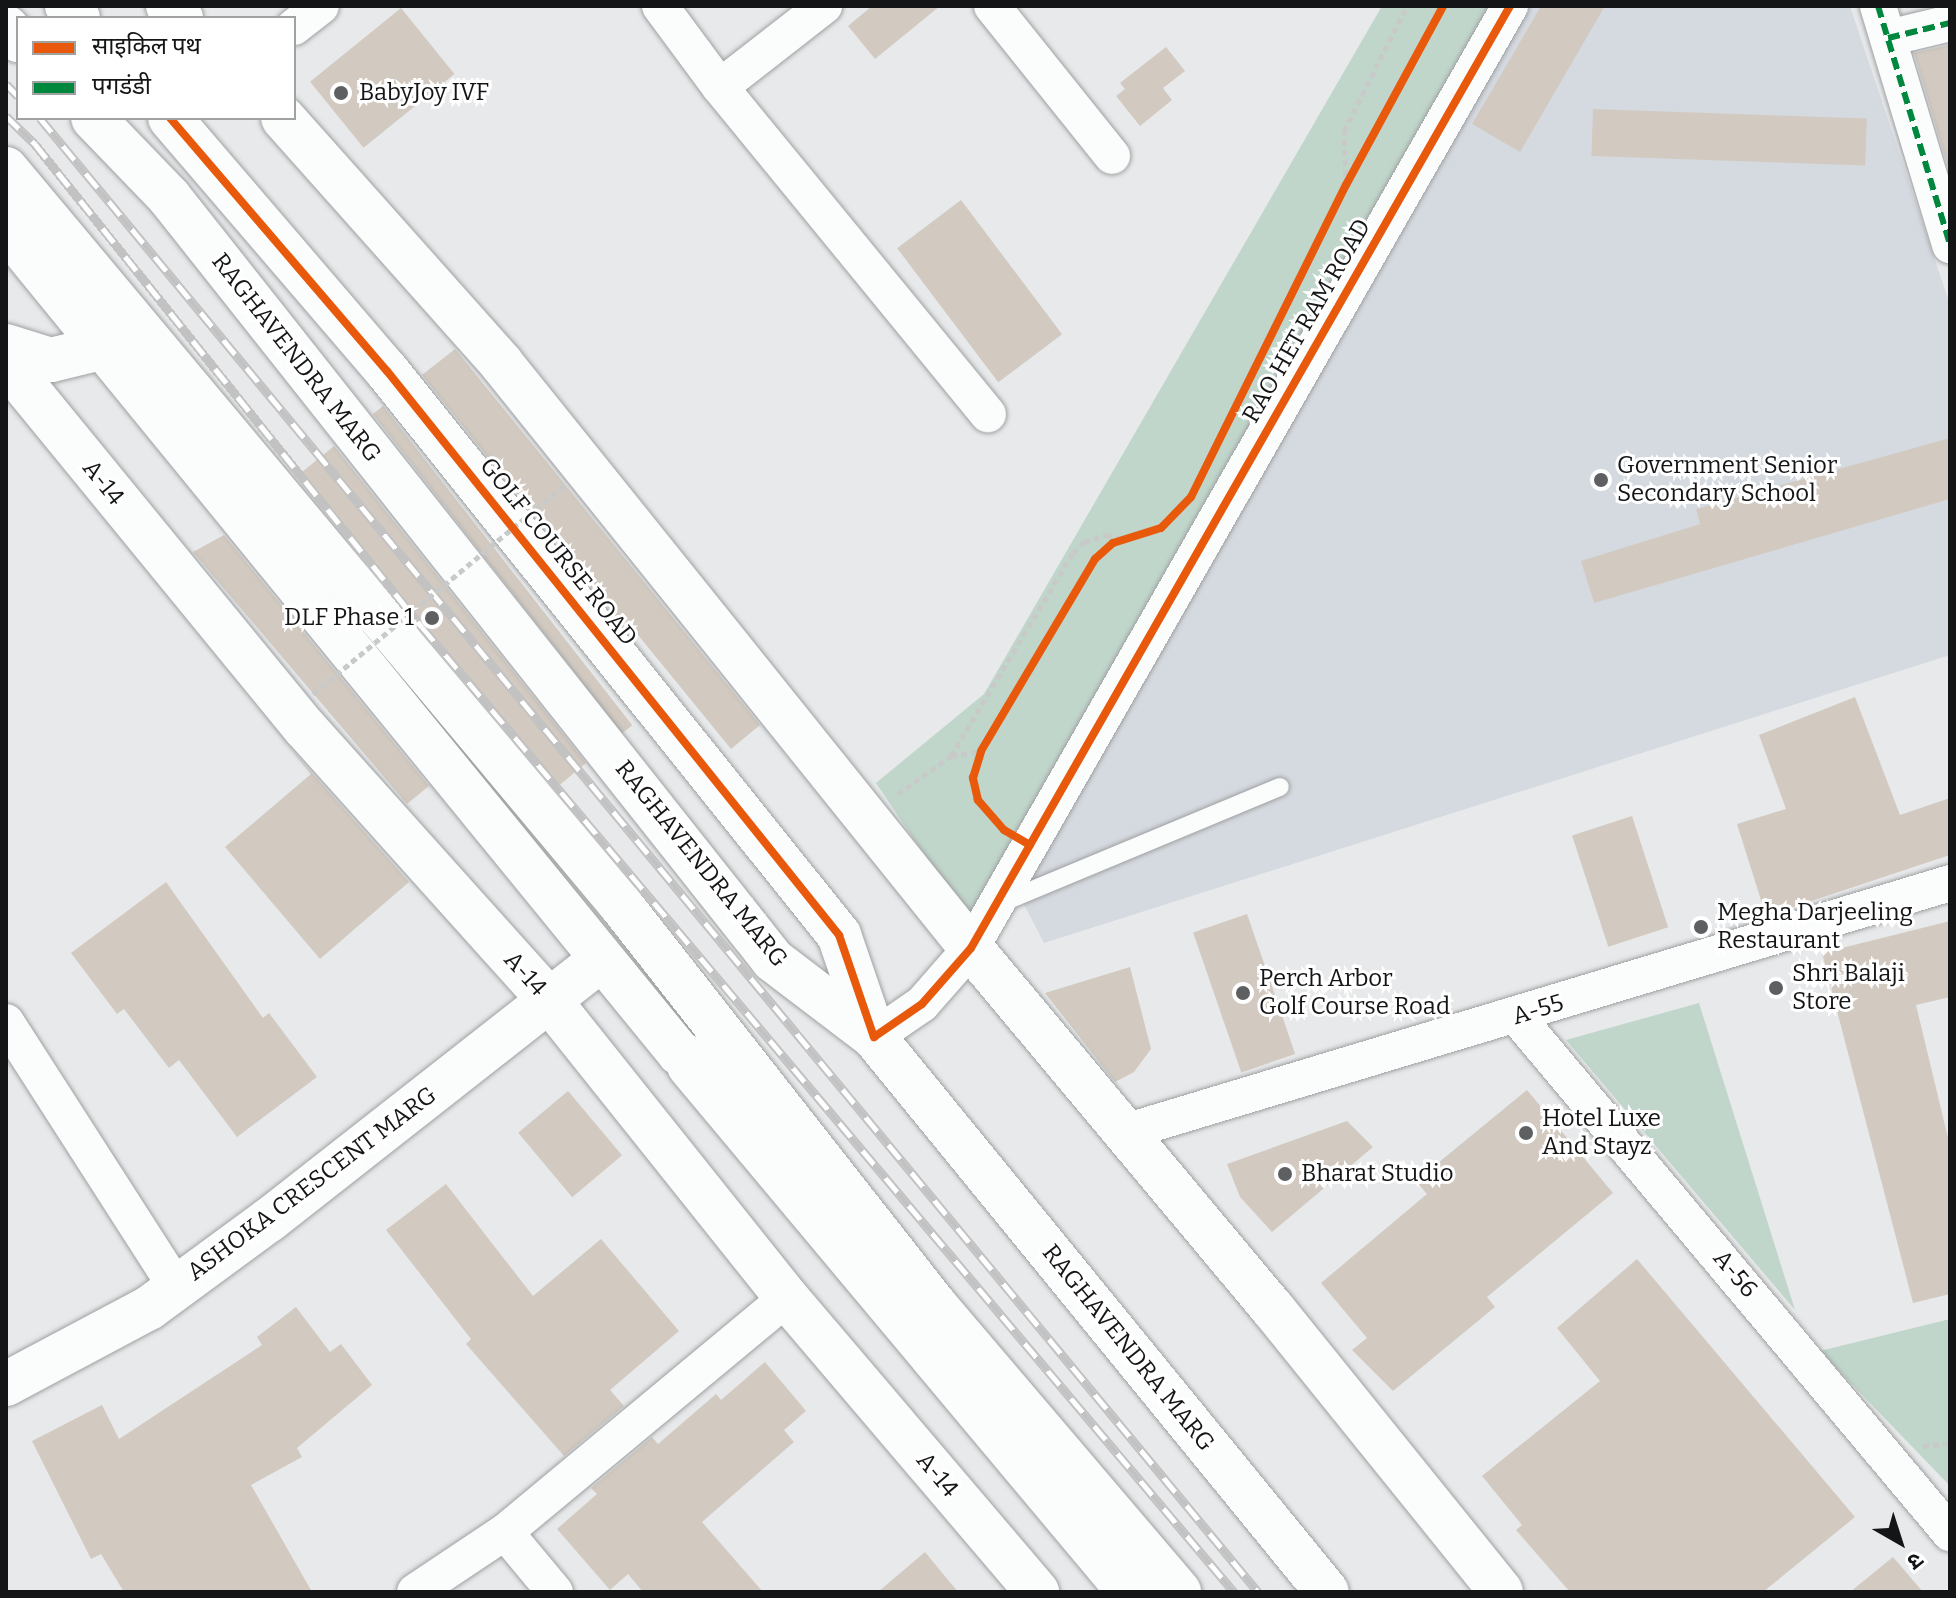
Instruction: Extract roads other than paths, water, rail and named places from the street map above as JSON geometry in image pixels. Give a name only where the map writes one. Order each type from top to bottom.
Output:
[{"type":"street","points":[[296,25],[321,6]]},
{"type":"street","points":[[660,6],[720,87],[988,414]]},
{"type":"street","points":[[720,87],[824,6]]},
{"type":"street","points":[[992,6],[1112,156]]},
{"type":"street","name":"RAO HET RAM ROAD","points":[[874,1037],[922,1004],[971,948],[1510,6]]},
{"type":"street","points":[[1950,23],[1883,22],[1944,203],[1950,245]]},
{"type":"street","name":"RAGHAVENDRA MARG","points":[[95,120],[169,197],[773,960],[874,1037],[1327,1592]]},
{"type":"street","name":"GOLF COURSE ROAD","points":[[172,120],[387,371],[839,935],[874,1037]]},
{"type":"street","points":[[285,120],[501,363],[971,948],[1501,1592]]},
{"type":"street","points":[[6,169],[621,905],[935,1305],[1179,1592]]},
{"type":"street","points":[[6,228],[601,960],[1129,1592]]},
{"type":"street","points":[[6,346],[51,360],[105,347]]},
{"type":"street","name":"A-14","points":[[6,363],[305,728],[549,1000],[787,1298],[1037,1592]]},
{"type":"street","name":"A-55","points":[[1125,1132],[1292,1078],[1517,1017],[1950,883]]},
{"type":"street","name":"ASHOKA CRESCENT MARG","points":[[6,1384],[177,1288],[601,960]]},
{"type":"street","name":"A-56","points":[[1517,1017],[1950,1533]]},
{"type":"street","points":[[6,1022],[177,1288]]},
{"type":"street","points":[[679,1053],[775,1101]]},
{"type":"street","points":[[415,1592],[505,1532],[787,1298]]},
{"type":"street","points":[[505,1532],[555,1592]]},
{"type":"lane","points":[[995,906],[1280,787]]},
{"type":"railway","points":[[6,84],[16,94]]},
{"type":"railway","points":[[6,116],[35,144],[422,627],[1234,1592]]},
{"type":"railway","points":[[42,120],[1258,1592]]},
{"type":"place","name":"BabyJoy IVF","points":[[341,93]]},
{"type":"place","name":"Government Senior Secondary School","points":[[1601,480]]},
{"type":"place","name":"DLF Phase 1","points":[[432,618]]},
{"type":"place","name":"Megha Darjeeling Restaurant","points":[[1701,927]]},
{"type":"place","name":"Shri Balaji Store","points":[[1776,988]]},
{"type":"place","name":"Perch Arbor Golf Course Road","points":[[1243,993]]},
{"type":"place","name":"Hotel Luxe And Stayz","points":[[1526,1133]]},
{"type":"place","name":"Bharat Studio","points":[[1285,1174]]}]
